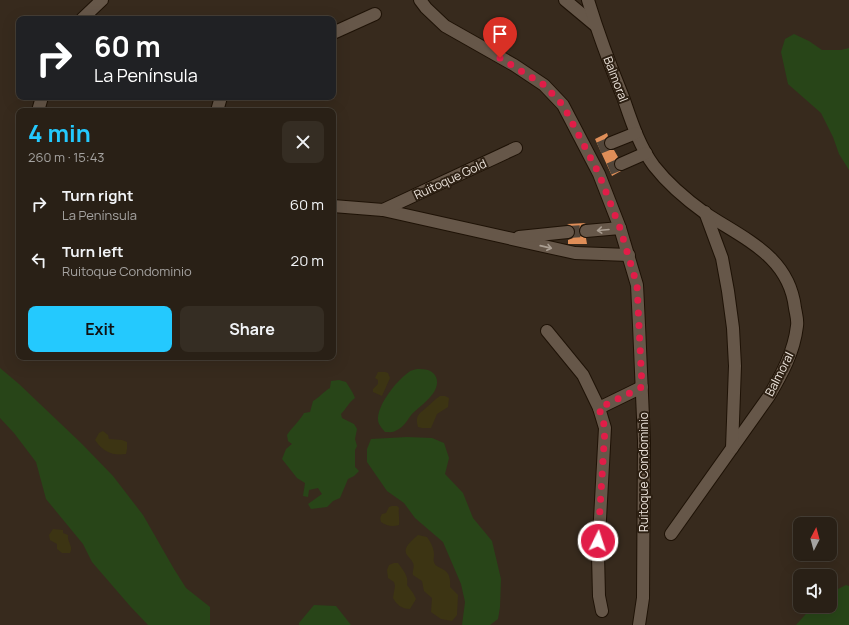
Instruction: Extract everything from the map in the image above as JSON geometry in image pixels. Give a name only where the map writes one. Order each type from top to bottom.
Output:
[{"type":"street","points":[[85,16],[102,0]]},
{"type":"street","name":"Ruitoque Condominio","points":[[420,0],[426,8],[445,26],[514,65],[544,85],[563,105],[594,150],[604,171],[637,285],[644,441],[643,598],[639,625]]},
{"type":"street","name":"Balmoral","points":[[565,0],[595,25]]},
{"type":"street","name":"Balmoral","points":[[588,0],[595,25],[636,133],[654,165],[679,192],[705,212],[755,245],[774,261],[786,276],[794,296],[797,325],[791,352],[780,376],[769,396],[671,534]]},
{"type":"street","points":[[336,32],[375,14]]},
{"type":"street","points":[[611,143],[636,133]]},
{"type":"street","name":"Ruitoque Gold","points":[[383,210],[516,148]]},
{"type":"street","points":[[621,164],[646,153]]},
{"type":"street","name":"Ruitoque Gold","points":[[336,206],[383,210],[575,253],[629,254]]},
{"type":"street","points":[[705,212],[722,258],[733,328],[735,366],[732,448]]},
{"type":"street","points":[[586,231],[620,228]]},
{"type":"street","name":"Ruitoque Gold","points":[[508,238],[568,232]]},
{"type":"street","points":[[547,331],[583,375],[599,408],[605,428],[598,554],[599,596],[602,611]]},
{"type":"street","points":[[599,408],[642,387]]},
{"type":"green space","points":[[794,34],[809,41],[822,50],[841,50],[849,48],[849,170],[839,154],[833,137],[821,113],[788,84],[781,52],[785,39]]},
{"type":"green space","points":[[0,368],[81,443],[113,476],[143,515],[186,588],[210,607],[210,625],[148,625],[92,562],[83,544],[46,499],[36,462],[14,433],[0,418]]},
{"type":"green space","points":[[425,369],[434,374],[437,383],[436,388],[430,398],[412,414],[402,427],[394,432],[385,432],[379,424],[378,418],[379,411],[387,395],[398,381],[410,371]]},
{"type":"green space","points":[[339,380],[346,382],[355,398],[341,414],[342,418],[354,424],[357,429],[355,439],[357,446],[355,450],[355,467],[359,471],[348,479],[340,498],[333,501],[327,507],[311,509],[308,504],[322,494],[318,488],[309,490],[308,497],[303,496],[305,483],[297,478],[282,459],[286,449],[292,444],[288,441],[287,435],[304,413],[310,412],[313,401],[330,388],[331,381]]},
{"type":"green space","points":[[407,437],[432,438],[444,443],[449,458],[445,474],[463,493],[473,518],[492,541],[501,579],[498,619],[490,625],[462,625],[465,602],[461,584],[443,542],[415,518],[404,503],[387,491],[367,462],[367,449],[371,439]]},
{"type":"green space","points":[[846,585],[849,586],[849,625],[796,625],[807,613],[837,613],[837,590]]},
{"type":"green space","points":[[314,605],[336,606],[351,625],[299,625]]},
{"type":"sand","points":[[378,372],[388,373],[390,378],[382,396],[373,392],[373,389],[378,384],[378,380],[375,378]]},
{"type":"sand","points":[[440,396],[449,398],[448,407],[437,414],[431,428],[418,427],[418,415]]},
{"type":"sand","points":[[103,431],[108,435],[109,439],[127,442],[126,454],[113,454],[101,448],[95,440],[99,433]]},
{"type":"sand","points":[[397,506],[399,508],[399,525],[390,526],[381,522],[380,518],[382,514],[386,513],[389,507]]},
{"type":"sand","points":[[53,529],[63,530],[63,533],[68,535],[71,548],[70,553],[62,553],[57,549],[57,544],[50,540],[49,535]]},
{"type":"sand","points":[[418,535],[427,537],[431,543],[434,552],[435,565],[449,575],[450,587],[458,595],[457,615],[452,621],[441,619],[431,612],[432,598],[424,591],[422,581],[413,575],[414,564],[407,555],[406,549]]},
{"type":"sand","points":[[398,563],[404,571],[407,579],[407,585],[416,599],[410,609],[400,606],[393,598],[395,586],[394,582],[388,578],[387,570],[389,565]]},
{"type":"building","points":[[607,133],[608,136],[605,139],[604,145],[610,150],[614,150],[618,157],[615,160],[614,167],[621,171],[612,176],[595,139]]},
{"type":"building","points":[[586,223],[581,225],[579,231],[580,236],[586,238],[587,244],[568,244],[568,240],[573,238],[575,232],[574,227],[567,224]]},
{"type":"tunnel","points":[[599,148],[611,143]]},
{"type":"tunnel","points":[[609,169],[621,164]]},
{"type":"tunnel","points":[[568,232],[586,231]]},
{"type":"route","points":[[500,58],[514,65],[544,85],[563,105],[599,174],[629,254],[637,285],[642,387],[599,408],[605,428],[598,541]]}]
